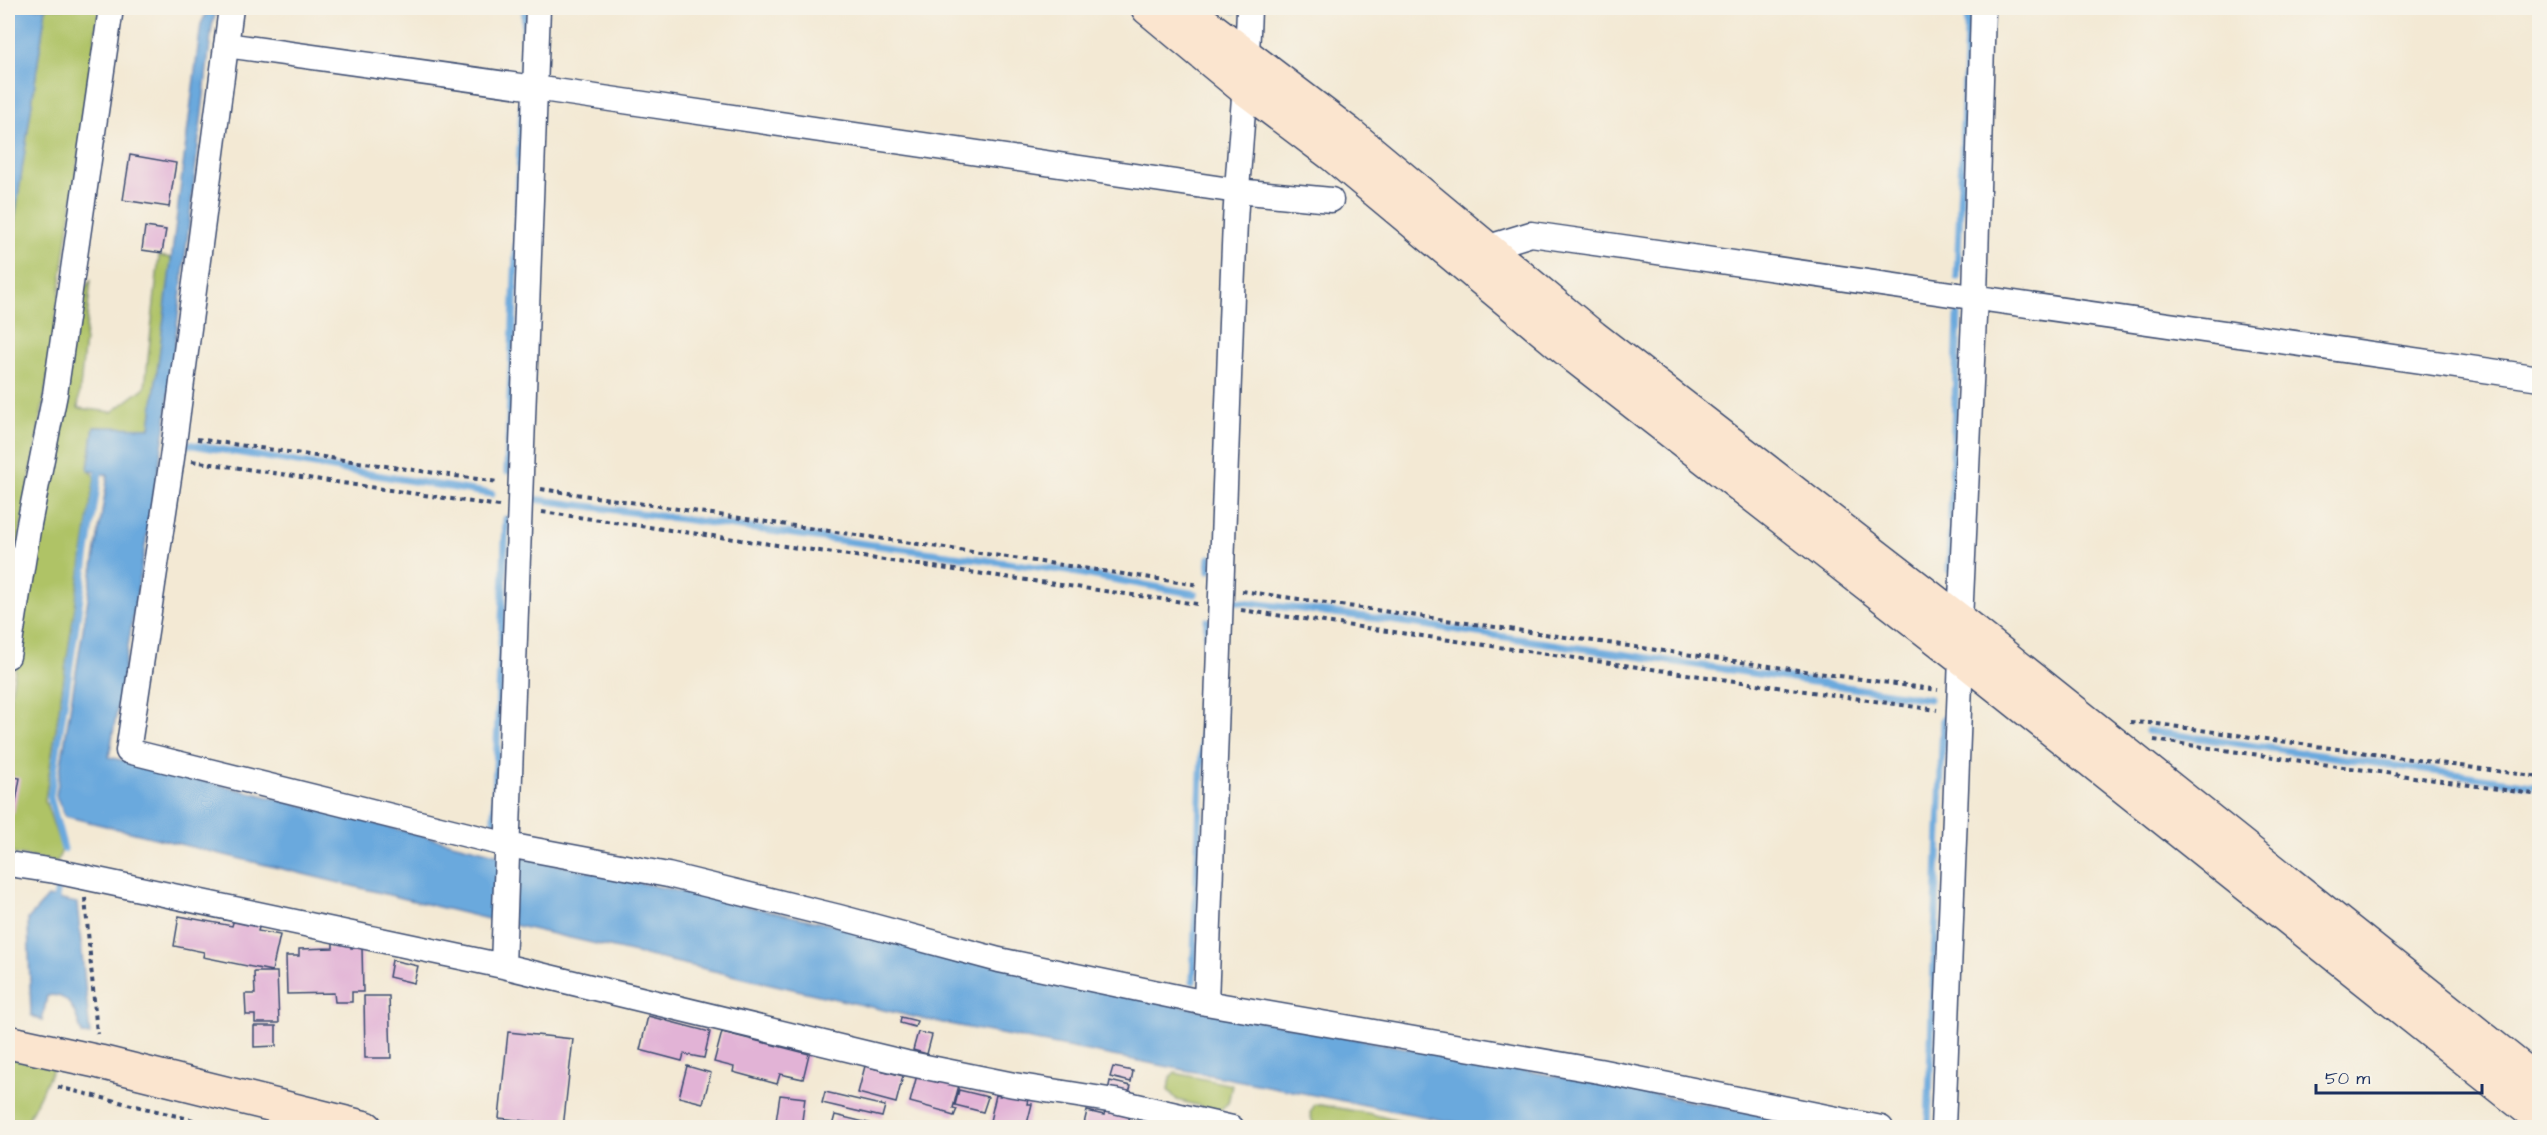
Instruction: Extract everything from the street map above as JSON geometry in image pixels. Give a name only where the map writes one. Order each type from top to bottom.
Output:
[{"type":"street","points":[[8,656],[29,524],[55,394],[86,195],[111,8]]},
{"type":"street","points":[[231,8],[174,447],[128,750],[507,850],[668,875],[839,916],[999,960],[1206,1003],[1599,1071],[1881,1128]]},
{"type":"street","points":[[503,966],[538,8]]},
{"type":"street","points":[[1148,8],[1246,72],[1348,134],[1603,345],[1960,621],[2540,1084]]},
{"type":"street","points":[[1185,8],[1246,72],[1332,154],[1577,358],[1961,657],[2540,1118]]},
{"type":"street","points":[[1206,1003],[1219,597],[1237,191],[1249,8]]},
{"type":"street","points":[[1960,621],[1975,296],[1983,8]]},
{"type":"street","points":[[226,45],[1237,191],[1332,200]]},
{"type":"street","points":[[1486,248],[1531,234],[2540,378]]},
{"type":"street","points":[[1943,1128],[1961,657]]},
{"type":"street","points":[[8,864],[86,878],[503,966],[906,1063],[1014,1085],[1115,1101],[1232,1128]]},
{"type":"street","points":[[8,1042],[100,1062],[366,1128]]},
{"type":"path","points":[[174,447],[1959,703]]},
{"type":"path","points":[[174,447],[1959,703]]},
{"type":"path","points":[[2132,730],[2124,722],[2150,723],[2540,777]]},
{"type":"path","points":[[2152,740],[2540,795]]},
{"type":"path","points":[[86,878],[85,903],[100,1062]]},
{"type":"path","points":[[58,1087],[226,1128]]},
{"type":"green space","points":[[46,8],[99,8],[46,389],[8,599],[8,265]]},
{"type":"green space","points":[[159,256],[172,258],[150,428],[94,427],[88,469],[95,476],[45,800],[62,850],[57,862],[8,853],[8,712],[77,301],[91,279],[78,408],[112,412],[145,387]]},
{"type":"green space","points":[[8,1058],[55,1065],[24,1127],[8,1128]]},
{"type":"green space","points":[[1175,1073],[1232,1085],[1228,1103],[1219,1111],[1177,1100],[1168,1090],[1170,1078]]},
{"type":"green space","points":[[1315,1104],[1372,1114],[1419,1127],[1314,1127],[1310,1113]]},
{"type":"water","points":[[8,8],[46,8],[8,265]]},
{"type":"water","points":[[209,8],[217,8],[212,26],[165,429],[109,757],[496,854],[516,863],[523,857],[837,926],[1192,1008],[1827,1127],[1478,1127],[923,1019],[488,919],[65,816],[56,796],[108,475],[88,470],[94,427],[150,428],[201,24]]},
{"type":"water","points":[[48,897],[77,903],[90,1035],[82,1034],[71,1006],[61,997],[47,996],[42,1021],[31,1015],[28,919]]},
{"type":"building","points":[[130,155],[176,163],[169,207],[123,200]]},
{"type":"building","points":[[145,227],[166,230],[162,253],[142,250]]},
{"type":"building","points":[[8,776],[20,778],[14,813],[8,812]]},
{"type":"building","points":[[179,916],[232,926],[234,919],[260,924],[258,931],[280,935],[272,971],[203,957],[204,952],[174,946]]},
{"type":"building","points":[[351,942],[351,948],[362,948],[363,992],[352,992],[352,1002],[335,1002],[334,993],[287,994],[286,956],[299,956],[299,949],[333,948],[333,943]]},
{"type":"building","points":[[392,960],[418,966],[414,983],[389,977]]},
{"type":"building","points":[[254,972],[277,972],[279,1023],[255,1023],[255,1015],[246,1015],[245,994],[255,994]]},
{"type":"building","points":[[364,996],[389,996],[391,1058],[365,1058]]},
{"type":"building","points":[[648,1016],[710,1032],[704,1058],[684,1054],[682,1061],[640,1050]]},
{"type":"building","points":[[901,1017],[917,1021],[915,1027],[900,1023]]},
{"type":"building","points":[[254,1026],[276,1026],[276,1046],[254,1047]]},
{"type":"building","points":[[508,1032],[573,1039],[563,1128],[544,1128],[544,1123],[499,1118]]},
{"type":"building","points":[[722,1032],[809,1054],[803,1079],[780,1074],[777,1084],[733,1072],[734,1067],[714,1062]]},
{"type":"building","points":[[918,1032],[932,1035],[927,1054],[913,1050]]},
{"type":"building","points":[[687,1066],[711,1073],[703,1103],[679,1097]]},
{"type":"building","points":[[865,1066],[903,1076],[896,1103],[858,1093]]},
{"type":"building","points":[[1113,1067],[1133,1071],[1131,1082],[1110,1077]]},
{"type":"building","points":[[917,1075],[959,1085],[953,1108],[957,1109],[954,1116],[910,1102]]},
{"type":"building","points":[[1110,1081],[1131,1086],[1128,1096],[1108,1091]]},
{"type":"building","points":[[959,1090],[988,1097],[983,1112],[955,1105]]},
{"type":"building","points":[[825,1092],[885,1106],[882,1117],[822,1103]]},
{"type":"building","points":[[1000,1093],[1028,1099],[1027,1104],[1032,1104],[1026,1128],[990,1121],[996,1095],[1000,1096]]},
{"type":"building","points":[[780,1095],[805,1098],[801,1128],[775,1128]]},
{"type":"building","points":[[1105,1109],[1130,1115],[1127,1128],[1083,1128],[1087,1111],[1104,1115]]},
{"type":"building","points":[[835,1115],[885,1127],[885,1128],[832,1126]]},
{"type":"building","points":[[498,1121],[523,1123],[522,1128],[498,1128]]},
{"type":"waterway","points":[[523,69],[525,8]]},
{"type":"waterway","points":[[1957,277],[1968,8]]},
{"type":"waterway","points":[[507,471],[522,105]]},
{"type":"waterway","points":[[1949,570],[1958,315]]},
{"type":"waterway","points":[[187,444],[492,494]]},
{"type":"waterway","points":[[64,849],[50,797],[100,466],[102,465]]},
{"type":"waterway","points":[[534,499],[1067,571],[1195,594]]},
{"type":"waterway","points":[[494,820],[506,519]]},
{"type":"waterway","points":[[1209,570],[1210,558]]},
{"type":"waterway","points":[[1236,601],[1382,619],[1929,699]]},
{"type":"waterway","points":[[1193,981],[1207,621]]},
{"type":"waterway","points":[[1928,1125],[1943,719]]},
{"type":"waterway","points":[[2148,731],[2540,786]]},
{"type":"waterway","points":[[56,899],[59,880]]}]
